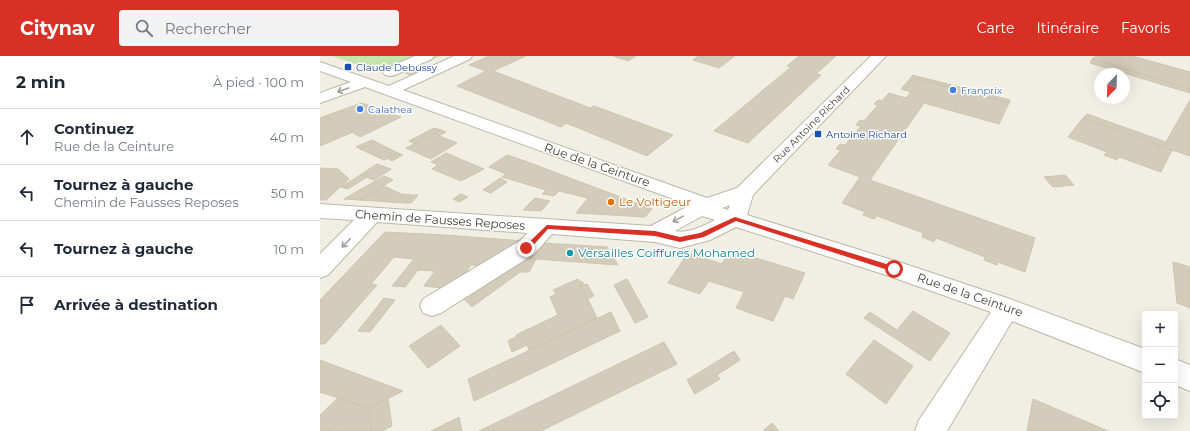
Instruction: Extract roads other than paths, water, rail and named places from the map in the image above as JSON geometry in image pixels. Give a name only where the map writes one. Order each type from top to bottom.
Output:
[{"type":"street","points":[[390,72],[427,56]]},
{"type":"street","points":[[390,91],[465,56]]},
{"type":"street","name":"Rue Antoine Richard","points":[[735,219],[744,193],[879,56]]},
{"type":"street","name":"Rue de la Ceinture","points":[[320,66],[698,201],[709,211],[894,269],[1007,308],[1142,359]]},
{"type":"street","points":[[320,98],[365,82]]},
{"type":"street","name":"Rue Antoine Richard","points":[[703,206],[744,193]]},
{"type":"street","points":[[655,234],[676,219],[703,206]]},
{"type":"street","name":"Chemin de Fausses Reposes","points":[[320,211],[655,234],[680,240],[702,235],[735,219]]},
{"type":"street","points":[[320,269],[371,215]]},
{"type":"street","points":[[432,306],[526,248],[547,227]]},
{"type":"street","points":[[930,431],[1007,308]]},
{"type":"street","points":[[1178,373],[1190,378]]},
{"type":"place","name":"Claude Debussy","points":[[348,67]]},
{"type":"place","name":"Franprix","points":[[953,90]]},
{"type":"place","name":"Calathea","points":[[360,109]]},
{"type":"place","name":"Antoine Richard","points":[[818,134]]},
{"type":"place","name":"Le Voltigeur","points":[[611,202]]},
{"type":"place","name":"Versailles Coiffures Mohamed","points":[[570,253]]}]
